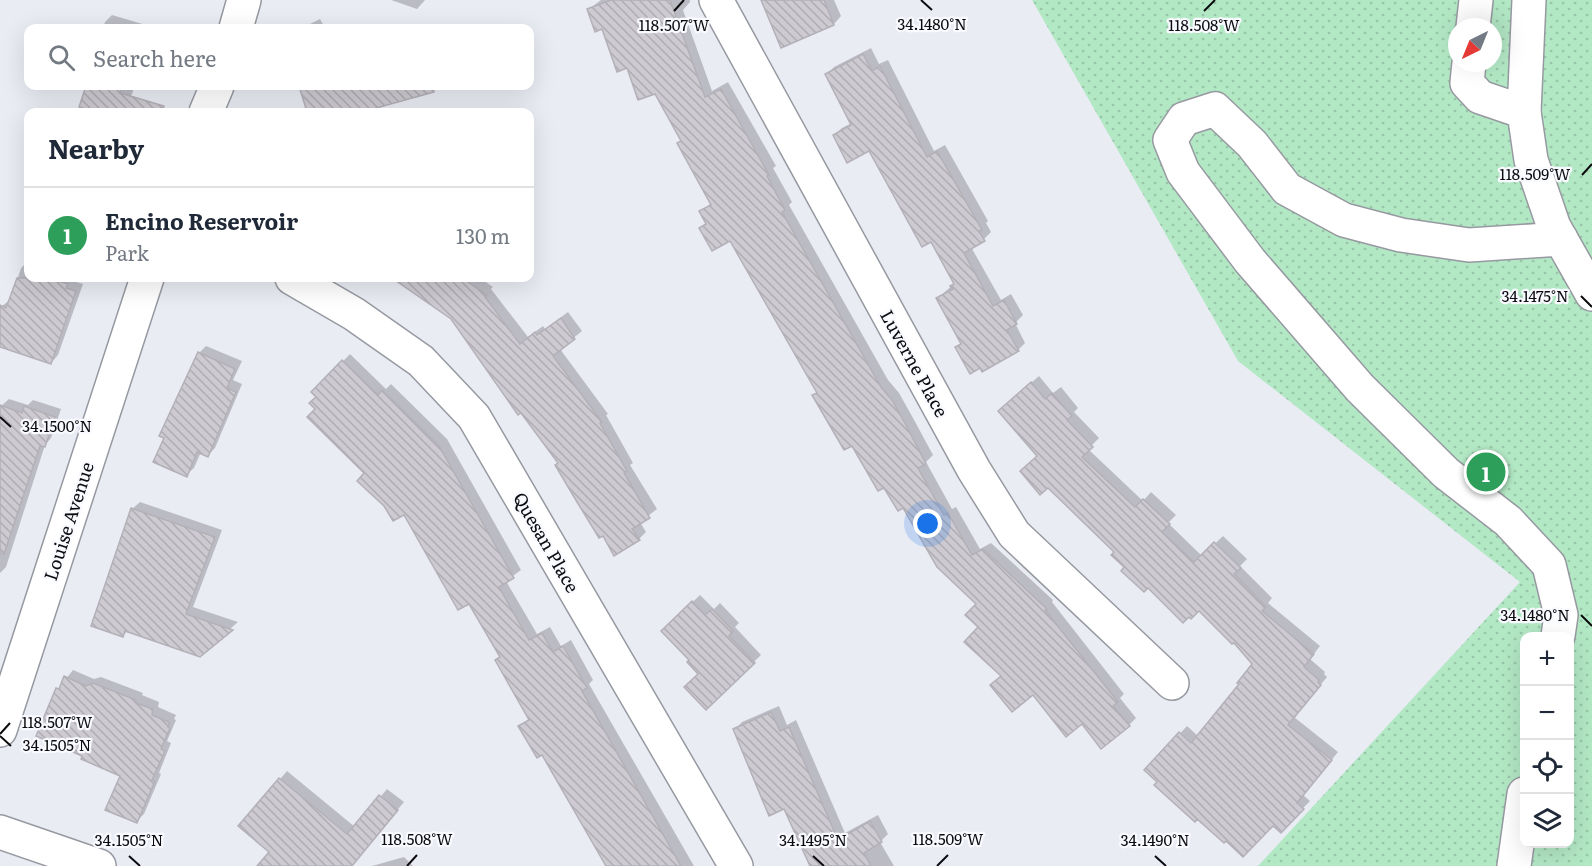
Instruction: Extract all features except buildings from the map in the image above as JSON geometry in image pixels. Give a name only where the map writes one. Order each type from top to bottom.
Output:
[{"type":"street","points":[[237,24],[244,0]]},
{"type":"street","name":"Luverne Place","points":[[716,0],[968,460],[1014,534],[1172,683]]},
{"type":"street","points":[[1474,18],[1476,0]]},
{"type":"street","points":[[1529,0],[1524,112],[1531,160],[1554,227],[1592,294]]},
{"type":"street","points":[[1468,72],[1467,83],[1480,97],[1524,112]]},
{"type":"street","points":[[208,108],[215,90]]},
{"type":"street","points":[[1559,632],[1561,615],[1549,565],[1508,521],[1446,473],[1360,388],[1250,261],[1183,172],[1170,140],[1185,119],[1215,109],[1251,144],[1287,189],[1344,220],[1401,235],[1469,245],[1561,239]]},
{"type":"street","name":"Louise Avenue","points":[[0,730],[146,282]]},
{"type":"street","name":"Quesan Place","points":[[299,282],[354,314],[421,361],[474,417],[736,866]]},
{"type":"street","points":[[1514,866],[1520,823]]},
{"type":"street","points":[[0,832],[99,866]]},
{"type":"green space","points":[[1032,0],[1592,0],[1592,866],[1258,866],[1520,582],[1238,361]]},
{"type":"place","name":"Encino Reservoir","points":[[1486,472]]}]
